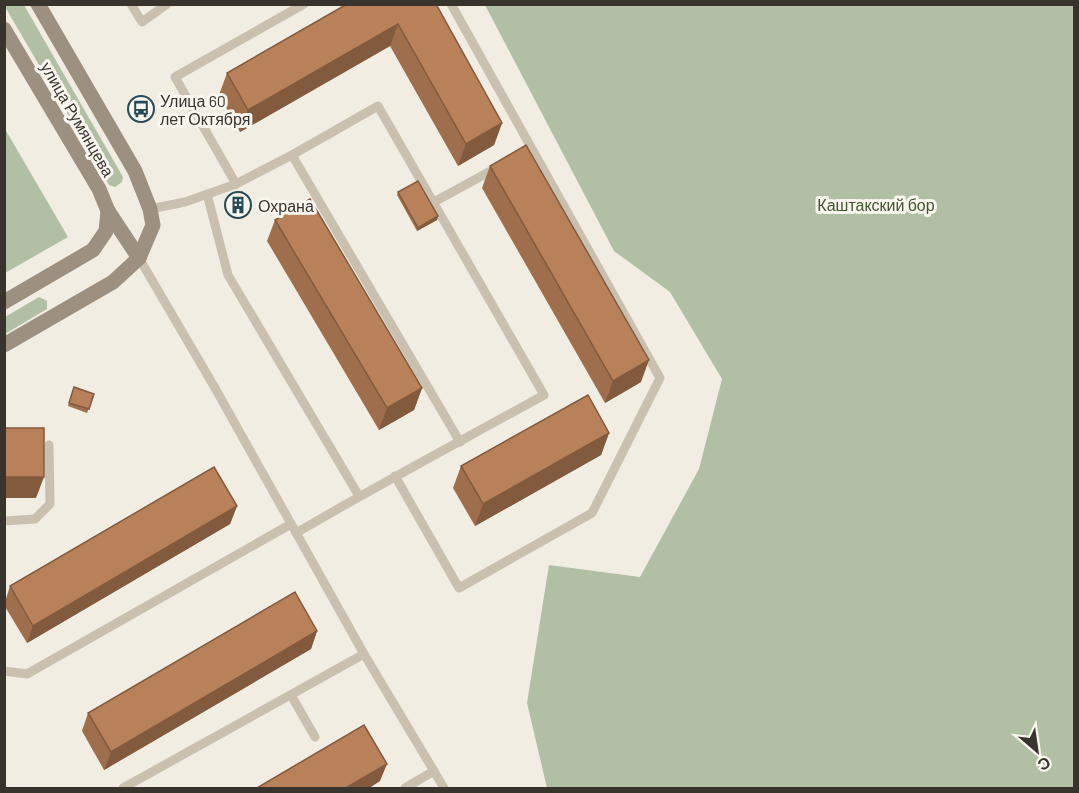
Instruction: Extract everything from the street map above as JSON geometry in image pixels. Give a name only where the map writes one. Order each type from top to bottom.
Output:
[{"type":"main road","name":"улица Румянцева","points":[[38,4],[135,171],[150,209],[153,225],[139,258]]},
{"type":"main road","name":"улица Румянцева","points":[[4,29],[99,189],[108,211],[106,231],[93,249],[4,302]]},
{"type":"main road","points":[[4,345],[113,282],[139,258],[108,211]]},
{"type":"lane","points":[[131,4],[142,22],[167,4]]},
{"type":"lane","points":[[236,184],[175,77],[304,4]]},
{"type":"lane","points":[[395,476],[459,588],[592,513],[660,378],[452,4]]},
{"type":"lane","points":[[4,671],[27,674],[544,395],[378,106],[236,184],[185,202],[150,209]]},
{"type":"lane","points":[[522,154],[532,148]]},
{"type":"lane","points":[[292,155],[460,442]]},
{"type":"lane","points":[[434,202],[502,164]]},
{"type":"lane","points":[[207,194],[228,275],[360,496]]},
{"type":"lane","points":[[139,258],[215,388],[364,654],[444,789]]},
{"type":"lane","points":[[4,521],[35,519],[50,504],[49,445]]},
{"type":"lane","points":[[123,789],[364,654]]},
{"type":"lane","points":[[291,695],[315,737]]},
{"type":"lane","points":[[405,789],[434,771]]},
{"type":"green space","points":[[4,5],[24,5],[123,177],[122,182],[115,187],[109,185]]},
{"type":"green space","name":"Каштакский бор","points":[[485,5],[1074,5],[1074,788],[547,788],[527,703],[549,565],[640,577],[699,469],[722,379],[670,292],[614,251]]},
{"type":"green space","points":[[5,129],[68,237],[4,273]]},
{"type":"green space","points":[[39,297],[47,301],[47,309],[5,334],[5,317]]},
{"type":"building","points":[[347,4],[436,4],[502,123],[466,144],[398,24],[248,110],[227,73]]},
{"type":"building","points":[[526,145],[649,360],[613,381],[490,166]]},
{"type":"building","points":[[418,181],[438,216],[418,228],[398,192]]},
{"type":"building","name":"Охрана","points":[[242,192],[249,205],[237,211],[230,198]]},
{"type":"building","points":[[310,199],[422,388],[387,408],[275,220]]},
{"type":"building","points":[[74,387],[94,394],[89,409],[69,403]]},
{"type":"building","points":[[588,395],[609,433],[483,504],[461,466]]},
{"type":"building","points":[[4,428],[44,428],[44,477],[4,477]]},
{"type":"building","points":[[214,467],[237,506],[33,626],[10,586]]},
{"type":"building","points":[[295,592],[317,631],[111,752],[88,713]]},
{"type":"building","points":[[364,725],[387,764],[344,789],[255,789]]},
{"type":"place","name":"Улица 60 лет Октября","points":[[141,109]]},
{"type":"place","name":"Охрана","points":[[238,205]]}]
